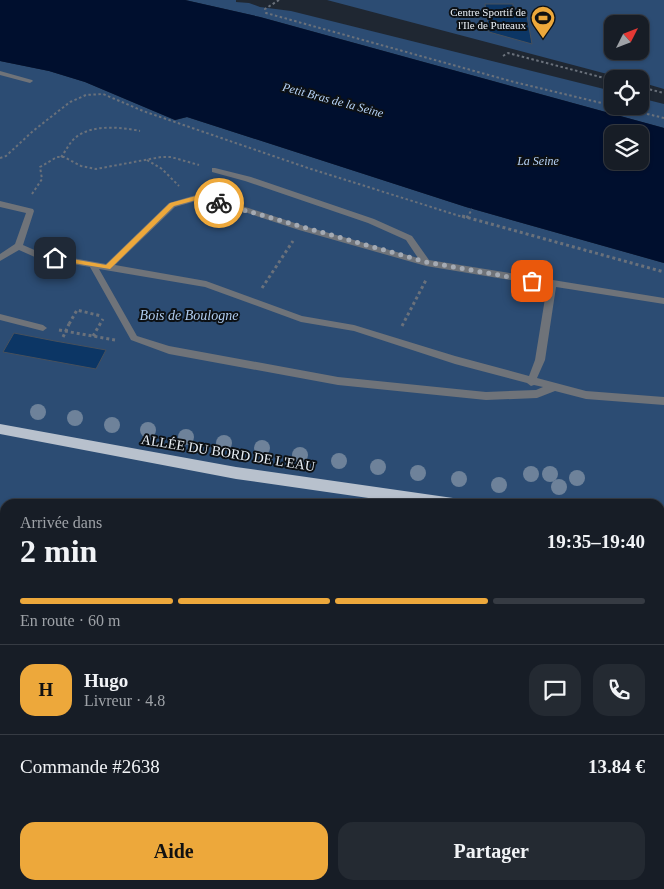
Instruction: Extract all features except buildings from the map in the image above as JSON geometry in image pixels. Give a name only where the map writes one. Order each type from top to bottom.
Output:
[{"type":"main road","name":"ALLÉE DU BORD DE L'EAU","points":[[0,429],[236,473],[417,499]]},
{"type":"lane","points":[[0,73],[30,81]]},
{"type":"lane","points":[[216,170],[248,179],[378,225],[409,238],[430,263]]},
{"type":"lane","points":[[108,267],[172,205],[196,198],[224,203],[302,228],[430,263],[664,301]]},
{"type":"lane","points":[[0,204],[30,211],[19,246],[0,258]]},
{"type":"lane","points":[[19,246],[37,254],[206,284],[301,319],[354,328],[395,339],[455,360],[531,382],[586,395],[664,402]]},
{"type":"lane","points":[[93,265],[134,338],[169,350],[338,381],[486,396],[537,394],[554,387]]},
{"type":"lane","points":[[531,382],[540,360],[552,284]]},
{"type":"lane","points":[[0,317],[43,328]]},
{"type":"path","points":[[278,0],[265,9],[266,13],[477,72],[664,118]]},
{"type":"path","points":[[503,56],[508,53],[604,78]]},
{"type":"path","points":[[649,89],[664,93]]},
{"type":"path","points":[[0,158],[6,156],[32,131],[70,102],[86,95],[103,94],[143,111],[308,168],[467,218],[664,272]]},
{"type":"path","points":[[61,157],[74,139],[82,134],[120,129],[140,131]]},
{"type":"path","points":[[21,209],[42,179],[40,167],[48,160],[61,157],[95,169],[171,157],[216,170]]},
{"type":"path","points":[[146,160],[162,169],[191,200]]},
{"type":"path","points":[[467,218],[472,209]]},
{"type":"path","points":[[254,301],[302,228]]},
{"type":"path","points":[[395,339],[430,263]]},
{"type":"path","points":[[63,337],[77,310],[104,317],[93,336]]},
{"type":"path","points":[[43,328],[126,342],[134,338]]},
{"type":"green space","points":[[185,0],[236,0],[236,2],[249,3],[260,7],[291,11],[604,89],[604,112],[260,17]]},
{"type":"green space","name":"Centre Sportif de l'Ile de Puteaux","points":[[327,0],[664,0],[664,89],[649,85],[649,70],[604,70],[604,73]]},
{"type":"green space","name":"Bois de Boulogne","points":[[0,61],[49,71],[85,82],[175,120],[187,117],[466,207],[664,263],[664,499],[0,499]]},
{"type":"green space","points":[[649,100],[664,104],[664,128],[617,115],[649,115]]},
{"type":"water","name":"La Seine","points":[[0,0],[185,0],[260,17],[604,112],[604,115],[617,115],[664,128],[664,263],[466,207],[187,117],[175,120],[85,82],[49,71],[0,61]]},
{"type":"way so far","points":[[219,203],[426,262],[532,281]]},
{"type":"place","name":"Centre Sportif de l'Ile de Puteaux","points":[[543,39]]},
{"type":"route","points":[[55,258],[108,267],[172,205],[196,198],[219,203]]},
{"type":"water label","name":"Petit Bras de la Seine","points":[[333,100]]}]
